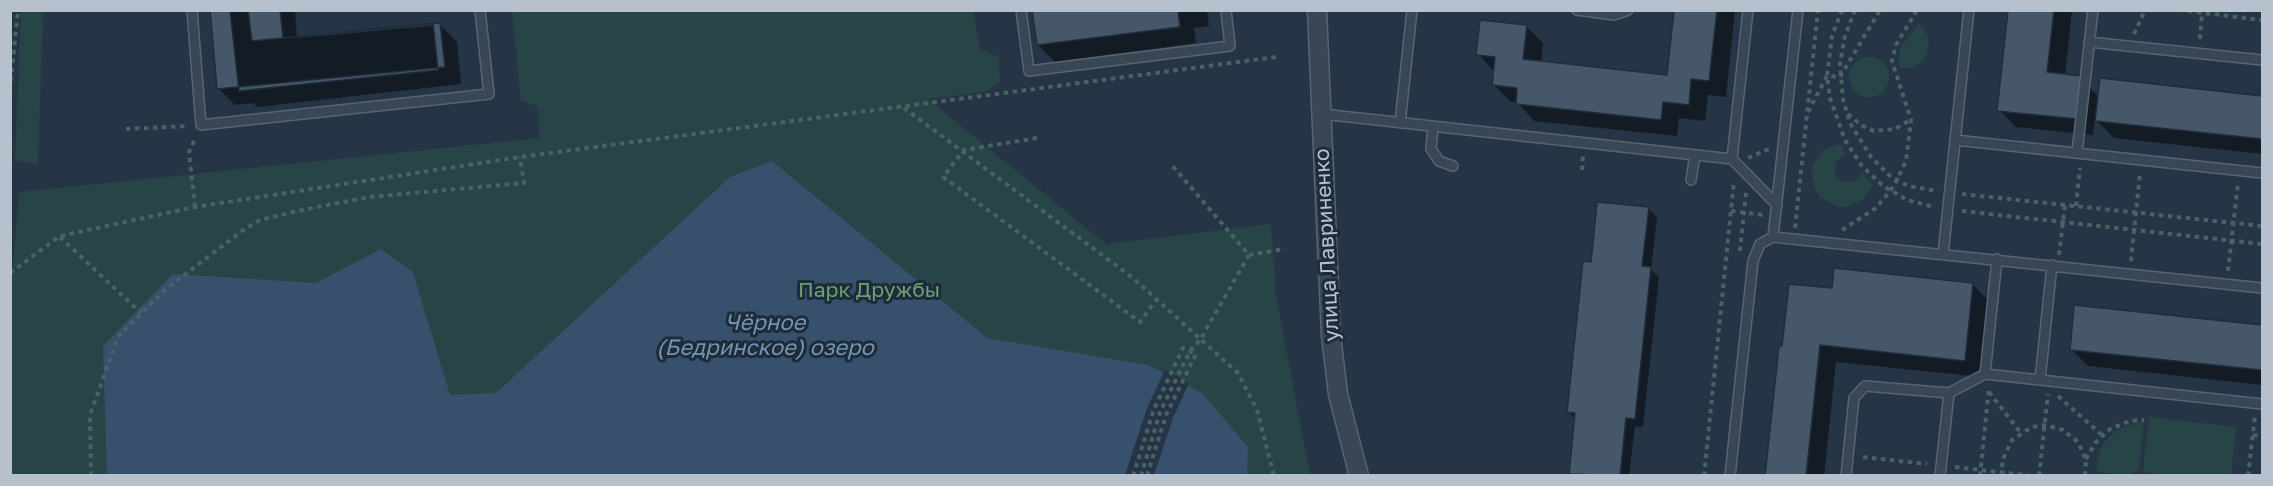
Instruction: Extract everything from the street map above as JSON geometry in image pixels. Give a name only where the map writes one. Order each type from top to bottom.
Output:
[{"type":"street","name":"улица Лавриненко","points":[[1317,10],[1334,369],[1346,430],[1359,476]]},
{"type":"lane","points":[[192,10],[201,125],[489,94],[480,10]]},
{"type":"lane","points":[[1021,10],[1029,72],[1230,46],[1226,10]]},
{"type":"lane","points":[[1400,123],[1412,10]]},
{"type":"lane","points":[[1578,10],[1614,15],[1628,10]]},
{"type":"lane","points":[[1734,161],[1748,10]]},
{"type":"lane","points":[[1773,237],[1798,10]]},
{"type":"lane","points":[[1943,254],[1969,10]]},
{"type":"lane","points":[[2080,153],[2093,10]]},
{"type":"lane","points":[[2090,42],[2262,60]]},
{"type":"lane","points":[[1322,114],[1734,161],[1777,205]]},
{"type":"lane","points":[[1433,127],[1431,149],[1440,161],[1453,166]]},
{"type":"lane","points":[[1955,140],[2262,173]]},
{"type":"lane","points":[[1691,180],[1695,155]]},
{"type":"lane","points":[[1730,476],[1753,261],[1760,244],[1773,237],[1794,237],[2262,288]]},
{"type":"lane","points":[[1988,374],[1997,260]]},
{"type":"lane","points":[[2040,380],[2055,266]]},
{"type":"lane","points":[[1846,476],[1854,398],[1862,388],[1871,385],[1948,393],[1988,374],[2259,404]]},
{"type":"lane","points":[[1940,476],[1948,393]]},
{"type":"path","points":[[10,90],[18,10]]},
{"type":"path","points":[[1794,237],[1818,10]]},
{"type":"path","points":[[1842,10],[1829,47],[1827,76],[1830,98],[1845,140],[1862,166],[1890,191],[1920,206],[2262,244]]},
{"type":"path","points":[[1855,10],[1845,36],[1840,77],[1846,111],[1871,157],[1897,181],[1919,189],[2262,226]]},
{"type":"path","points":[[1840,77],[1880,10]]},
{"type":"path","points":[[1811,239],[1832,234],[1860,221],[1897,181],[1910,150],[1911,120],[1892,61],[1896,45],[1917,10]]},
{"type":"path","points":[[2123,45],[2138,28],[2145,10]]},
{"type":"path","points":[[2179,10],[2262,20]]},
{"type":"path","points":[[2198,53],[2202,12]]},
{"type":"path","points":[[10,273],[60,236],[195,207],[520,157],[1276,57]]},
{"type":"path","points":[[1785,128],[1807,113],[1827,76]]},
{"type":"path","points":[[1827,76],[1840,77]]},
{"type":"path","points":[[903,107],[964,150],[1133,278],[1238,373],[1257,410],[1274,476]]},
{"type":"path","points":[[1846,111],[1861,125],[1874,131],[1895,129],[1911,120]]},
{"type":"path","points":[[126,129],[201,125],[189,152],[195,207]]},
{"type":"path","points":[[1037,138],[964,150],[943,177],[1140,322],[1156,300]]},
{"type":"path","points":[[1704,476],[1734,161],[1783,144]]},
{"type":"path","points":[[2076,206],[2080,153]]},
{"type":"path","points":[[91,476],[90,414],[118,337],[166,289],[246,228],[260,220],[369,197],[524,183],[520,157]]},
{"type":"path","points":[[2130,274],[2142,160]]},
{"type":"path","points":[[1170,163],[1249,255]]},
{"type":"path","points":[[2227,284],[2239,171]]},
{"type":"path","points":[[2055,266],[2065,205]]},
{"type":"path","points":[[1731,211],[1776,216]]},
{"type":"path","points":[[60,236],[141,313]]},
{"type":"path","points":[[1249,255],[1285,249]]},
{"type":"path","points":[[1141,476],[1160,412],[1190,351],[1200,340],[1249,255]]},
{"type":"path","points":[[1133,476],[1154,410],[1183,348],[1196,354],[1166,415],[1147,476]]},
{"type":"path","points":[[1980,476],[1989,392],[1988,374]]},
{"type":"path","points":[[2039,476],[2049,389],[2102,435]]},
{"type":"path","points":[[1989,392],[2020,432]]},
{"type":"path","points":[[2248,476],[2259,404]]},
{"type":"path","points":[[2086,460],[2102,435],[2120,424],[2144,420]]},
{"type":"path","points":[[2003,476],[2002,461],[2005,449],[2020,432],[2044,425],[2063,430],[2078,442],[2086,460],[2085,476]]},
{"type":"path","points":[[2253,435],[2262,436]]},
{"type":"green space","name":"Парк Дружбы","points":[[512,10],[974,11],[979,48],[999,57],[1000,82],[985,92],[928,99],[1106,244],[1271,224],[1276,295],[1310,475],[11,476],[10,302],[19,192],[540,138],[537,106],[521,101]]},
{"type":"green space","points":[[21,11],[43,11],[38,164],[15,161]]},
{"type":"green space","points":[[1919,23],[1929,37],[1927,55],[1914,68],[1899,68],[1900,48]]},
{"type":"green space","points":[[1869,57],[1877,58],[1883,63],[1888,69],[1888,85],[1883,91],[1877,96],[1869,97],[1861,96],[1855,91],[1850,85],[1849,77],[1850,69],[1855,63],[1861,58]]},
{"type":"green space","points":[[1840,144],[1846,154],[1836,161],[1834,173],[1837,178],[1842,182],[1854,182],[1862,173],[1873,185],[1862,200],[1846,207],[1837,206],[1821,198],[1816,191],[1811,174],[1813,165],[1823,150]]},
{"type":"green space","points":[[2149,417],[2236,427],[2231,475],[2177,476],[2143,472]]},
{"type":"green space","points":[[2136,423],[2144,423],[2139,469],[2130,475],[2096,472],[2099,452],[2106,440],[2117,430]]},
{"type":"water","name":"Чёрное (Бедринское) озеро","points":[[772,161],[987,338],[1148,365],[1202,393],[1248,447],[1247,476],[107,475],[103,346],[173,274],[316,283],[381,249],[413,272],[450,395],[496,393],[730,177]]},
{"type":"pier","points":[[1165,370],[1189,383],[1173,418],[1154,475],[1125,475],[1147,408]]},
{"type":"building","points":[[210,10],[248,10],[252,41],[440,23],[445,67],[217,89]]},
{"type":"building","points":[[230,10],[280,10],[283,38],[433,23],[438,70],[239,91]]},
{"type":"building","points":[[1032,10],[1185,10],[1178,11],[1180,27],[1037,45]]},
{"type":"building","points":[[1674,10],[1717,10],[1709,81],[1691,79],[1689,105],[1663,102],[1661,120],[1516,104],[1517,88],[1492,85],[1495,57],[1476,55],[1480,20],[1527,25],[1523,59],[1667,75]]},
{"type":"building","points":[[2008,10],[2054,10],[2047,72],[2081,76],[2077,119],[1997,111]]},
{"type":"building","points":[[2100,78],[2262,96],[2262,139],[2095,121]]},
{"type":"building","points":[[1597,202],[1649,207],[1642,266],[1651,267],[1635,419],[1626,418],[1620,476],[1569,474],[1575,413],[1567,412],[1583,261],[1591,262]]},
{"type":"building","points":[[1834,268],[1973,283],[1965,361],[1820,345],[1806,476],[1765,476],[1779,346],[1782,346],[1789,284],[1832,288]]},
{"type":"building","points":[[2074,305],[2262,325],[2262,370],[2070,350]]}]
